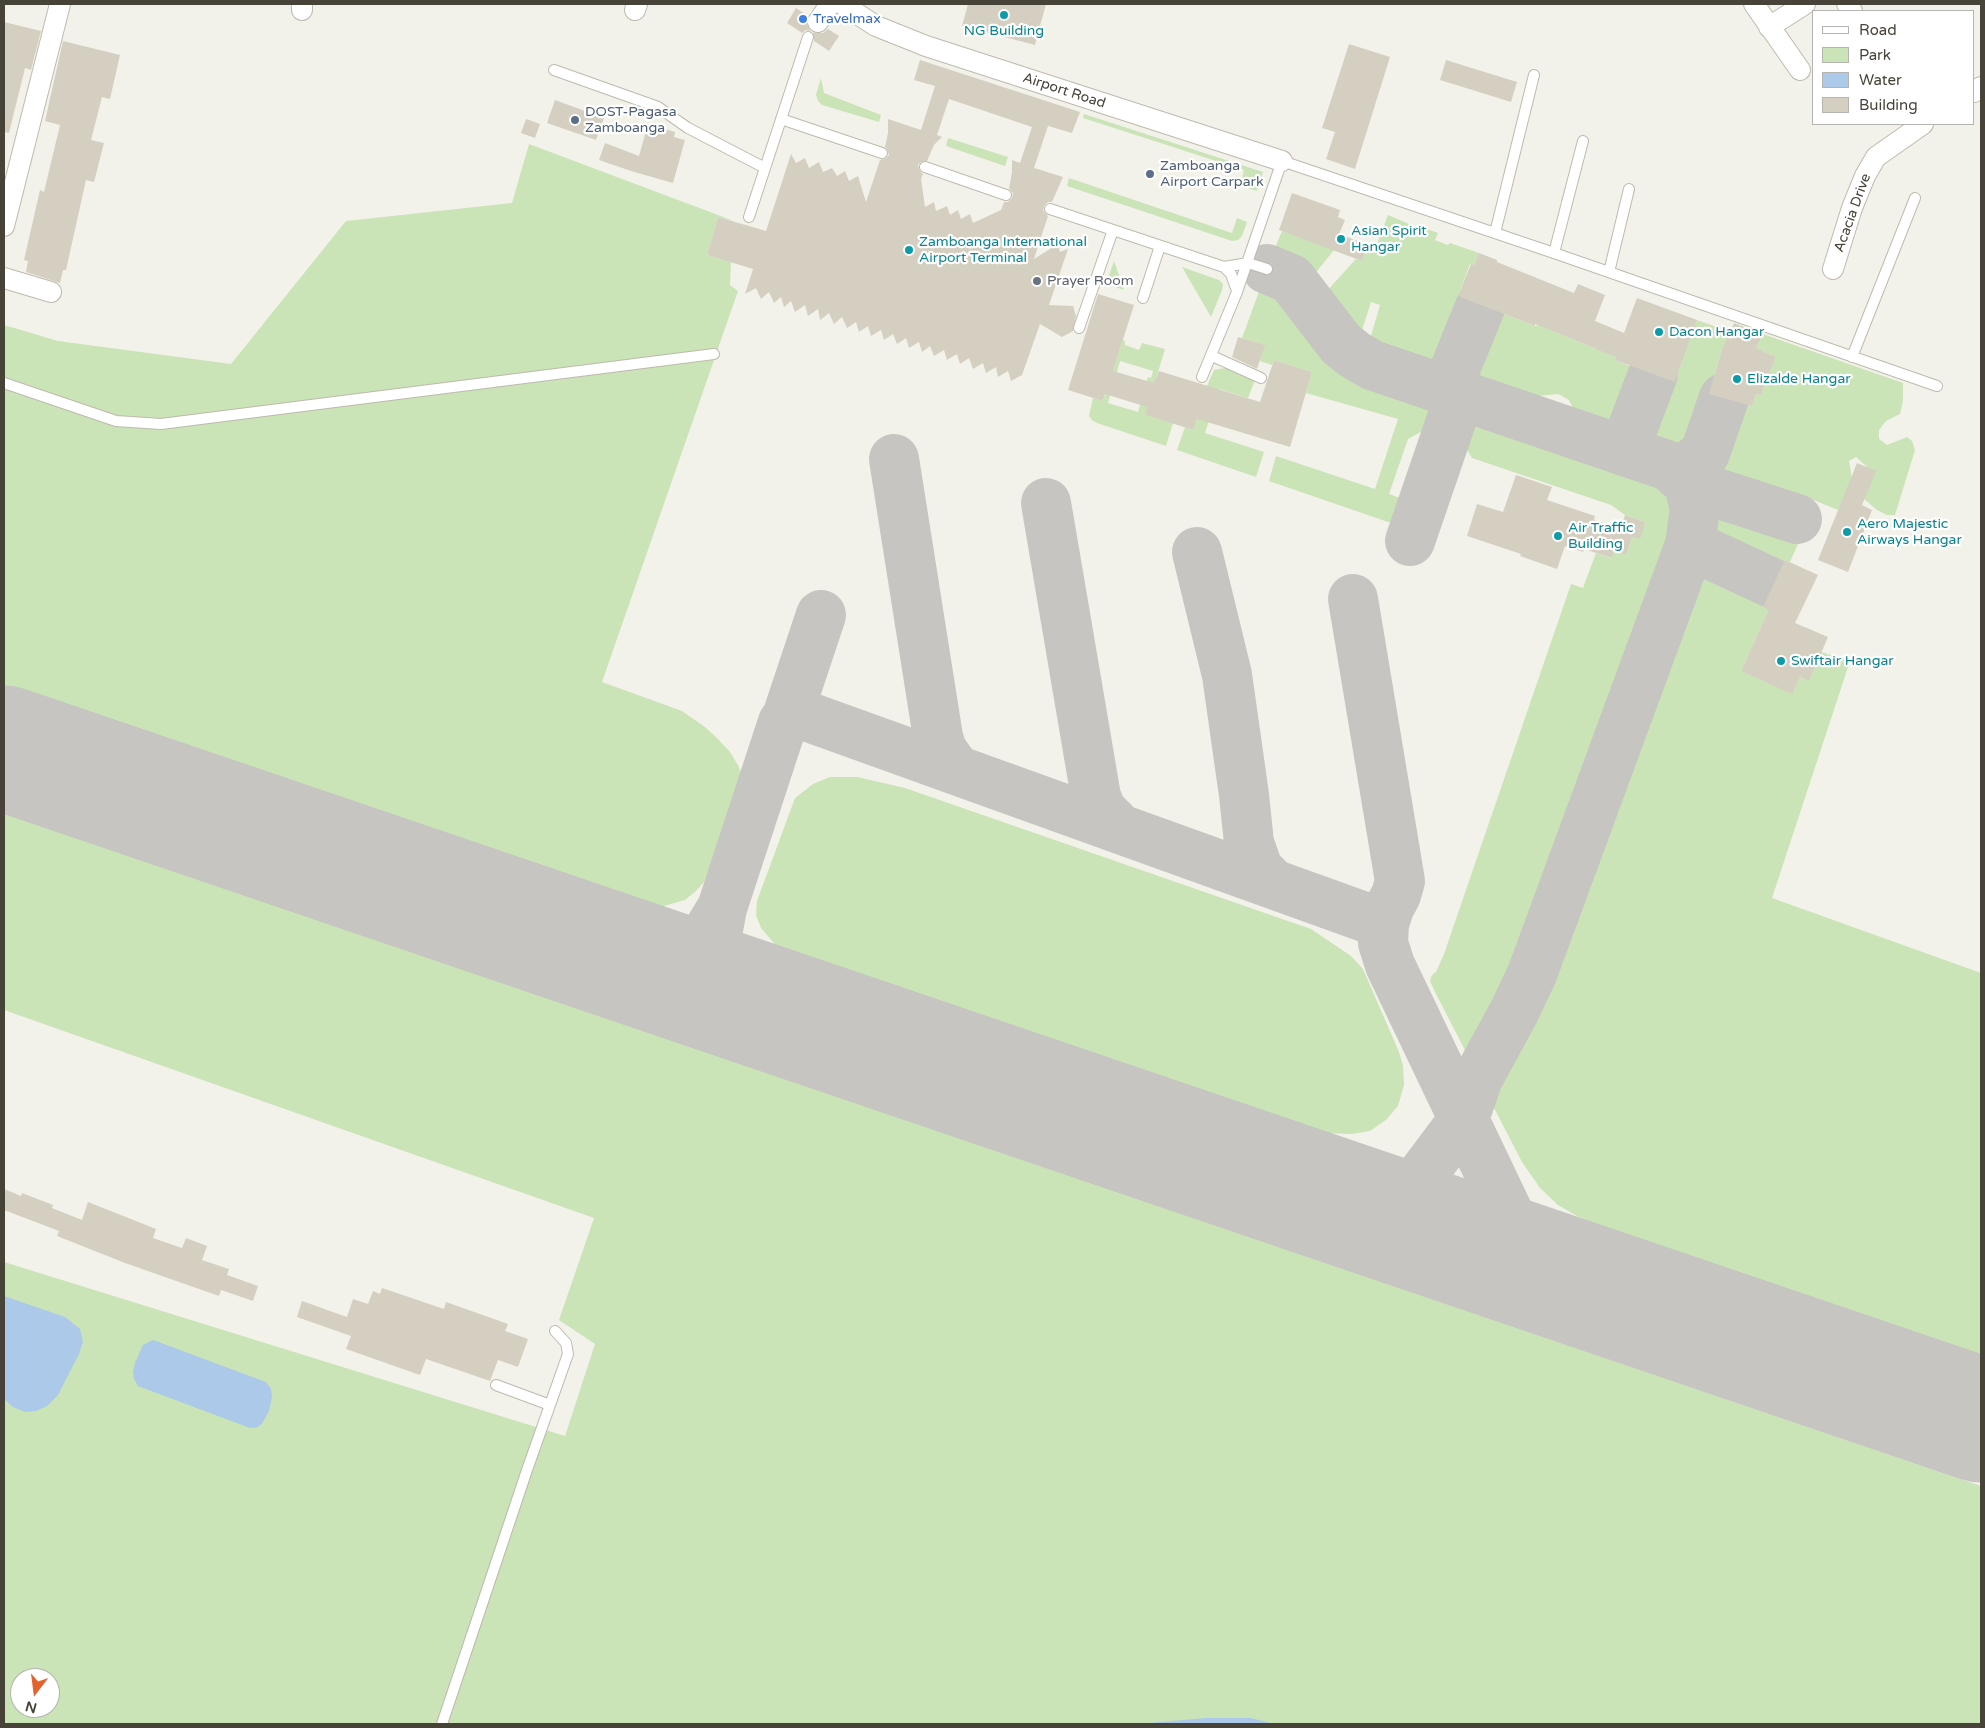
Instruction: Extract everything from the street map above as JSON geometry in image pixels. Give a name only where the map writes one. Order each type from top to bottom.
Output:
[{"type":"street","points":[[4,226],[6,206],[60,4]]},
{"type":"street","points":[[813,30],[830,4]]},
{"type":"street","points":[[1754,4],[1800,70]]},
{"type":"street","points":[[1769,27],[1805,4]]},
{"type":"street","name":"Airport Road","points":[[849,6],[876,26],[926,46],[1282,161]]},
{"type":"street","name":"Acacia Drive","points":[[1833,269],[1852,208],[1865,176],[1876,156],[1922,125]]},
{"type":"street","points":[[4,278],[51,292]]},
{"type":"lane","points":[[749,217],[813,30]]},
{"type":"lane","points":[[554,70],[658,107],[688,128],[765,168]]},
{"type":"lane","points":[[1495,233],[1534,74]]},
{"type":"lane","points":[[781,119],[882,153]]},
{"type":"lane","points":[[1554,253],[1583,141]]},
{"type":"lane","points":[[1202,376],[1212,356],[1248,263],[1282,161],[1937,386]]},
{"type":"lane","points":[[925,167],[1006,195]]},
{"type":"lane","points":[[1608,272],[1629,189]]},
{"type":"lane","points":[[1852,356],[1915,198]]},
{"type":"lane","points":[[1050,209],[1224,267],[1231,274],[1237,292]]},
{"type":"lane","points":[[1079,328],[1113,230]]},
{"type":"lane","points":[[1143,298],[1160,246]]},
{"type":"lane","points":[[1224,267],[1248,263],[1267,269]]},
{"type":"lane","points":[[4,383],[116,421],[161,424],[714,354]]},
{"type":"lane","points":[[1212,356],[1261,378]]},
{"type":"lane","points":[[442,1724],[526,1470],[568,1354],[566,1343],[555,1331]]},
{"type":"lane","points":[[496,1385],[550,1405]]},
{"type":"green space","points":[[821,78],[824,93],[881,115],[879,122],[822,105],[816,95]]},
{"type":"green space","points":[[1084,114],[1263,172],[1257,191],[1240,186],[1244,170],[1083,118]]},
{"type":"green space","points":[[948,138],[1008,157],[1005,166],[946,146]]},
{"type":"green space","points":[[529,144],[734,221],[718,217],[707,255],[731,262],[730,285],[738,291],[602,682],[682,711],[705,727],[730,752],[739,767],[742,778],[704,882],[685,900],[657,908],[4,688],[4,325],[58,341],[231,364],[346,221],[512,203]]},
{"type":"green space","points":[[1069,178],[1232,233],[1237,218],[1247,222],[1242,236],[1238,240],[1232,241],[1067,186]]},
{"type":"green space","points":[[1388,215],[1409,224],[1407,230],[1419,235],[1422,227],[1438,233],[1435,240],[1479,253],[1474,265],[1470,264],[1458,296],[1476,303],[1455,355],[1443,366],[1422,369],[1375,353],[1370,347],[1370,339],[1380,305],[1371,302],[1360,336],[1352,341],[1341,332],[1325,309],[1323,302],[1325,293],[1356,259],[1362,261],[1368,245],[1376,247]]},
{"type":"green space","points":[[1282,231],[1334,250],[1313,276],[1304,280],[1296,271],[1270,260]]},
{"type":"green space","points":[[1114,261],[1124,290],[1106,284]]},
{"type":"green space","points":[[1182,267],[1219,280],[1223,284],[1211,317]]},
{"type":"green space","points":[[1264,278],[1287,286],[1335,353],[1352,367],[1373,377],[1433,397],[1443,408],[1444,413],[1438,433],[1426,429],[1408,439],[1389,494],[1414,503],[1408,518],[1399,522],[1388,522],[1269,481],[1276,456],[1375,489],[1398,419],[1306,393],[1312,372],[1274,360],[1272,365],[1260,361],[1264,345],[1242,338]]},
{"type":"green space","points":[[1486,307],[1535,326],[1538,325],[1596,349],[1601,338],[1620,344],[1615,360],[1645,372],[1625,427],[1614,432],[1584,422],[1575,413],[1569,400],[1558,394],[1508,399],[1471,386],[1462,371]]},
{"type":"green space","points":[[1697,320],[1731,332],[1721,352],[1709,393],[1717,396],[1702,443],[1691,454],[1676,456],[1647,446],[1641,440],[1640,432],[1661,377],[1675,382]]},
{"type":"green space","points":[[1763,334],[1903,383],[1903,401],[1900,414],[1886,421],[1879,430],[1879,439],[1887,445],[1907,437],[1912,441],[1915,450],[1895,515],[1887,515],[1877,510],[1864,499],[1867,467],[1856,457],[1849,461],[1853,485],[1838,510],[1806,497],[1800,512],[1700,479],[1697,472],[1710,457],[1730,400],[1752,406],[1756,394],[1761,395],[1776,357],[1756,348]]},
{"type":"green space","points":[[1123,340],[1125,345],[1139,350],[1142,343],[1165,349],[1145,415],[1173,423],[1166,446],[1092,420],[1089,416],[1093,398],[1103,401]],"holes":[[[1120,361],[1153,371],[1151,378],[1148,377],[1138,412],[1108,403]]]},
{"type":"green space","points":[[1225,368],[1255,380],[1248,398],[1219,389],[1205,433],[1264,452],[1256,477],[1177,450],[1185,427],[1194,430],[1207,386],[1214,370]]},
{"type":"green space","points":[[1479,412],[1664,476],[1676,488],[1679,496],[1682,523],[1680,535],[1527,962],[1507,1007],[1479,1056],[1473,1058],[1468,1056],[1430,981],[1444,954],[1571,584],[1583,588],[1596,553],[1611,558],[1614,551],[1626,555],[1632,537],[1645,522],[1625,515],[1611,505],[1472,458],[1456,432],[1464,415]]},
{"type":"green space","points":[[1702,494],[1795,525],[1789,540],[1798,544],[1790,562],[1785,560],[1777,577],[1723,553],[1712,544],[1707,532],[1707,511]]},
{"type":"green space","points":[[1701,568],[1715,570],[1769,595],[1763,607],[1768,611],[1741,671],[1792,693],[1800,677],[1809,681],[1821,652],[1850,661],[1772,898],[1981,973],[1981,1356],[1607,1229],[1577,1216],[1558,1205],[1540,1188],[1522,1162],[1492,1104],[1493,1079],[1499,1057],[1532,995],[1688,577],[1694,570]]},
{"type":"green space","points":[[830,777],[857,777],[905,788],[1311,929],[1351,956],[1363,969],[1399,1052],[1403,1066],[1404,1085],[1398,1106],[1386,1120],[1370,1131],[1352,1134],[1322,1133],[779,949],[761,928],[756,915],[757,901],[795,798],[813,784]]},
{"type":"green space","points":[[4,813],[1981,1486],[1981,1724],[4,1724],[4,1262],[565,1436],[595,1344],[559,1320],[594,1218],[4,1010]]},
{"type":"water","points":[[4,1296],[65,1317],[80,1329],[83,1342],[79,1354],[58,1395],[47,1406],[36,1411],[25,1412],[13,1407],[4,1399]]},
{"type":"water","points":[[153,1340],[266,1382],[271,1389],[272,1397],[269,1411],[263,1422],[258,1427],[250,1428],[138,1386],[133,1372],[135,1363],[143,1345]]},
{"type":"water","points":[[1206,1718],[1251,1718],[1274,1724],[1137,1724]]},
{"type":"building","name":"NG Building","points":[[968,4],[1046,4],[1035,45],[962,26]]},
{"type":"building","points":[[796,8],[808,16],[806,22],[810,31],[806,30],[802,33],[787,23]]},
{"type":"building","points":[[4,22],[41,31],[31,70],[25,68],[9,133],[4,132]]},
{"type":"building","points":[[828,29],[839,36],[829,51],[814,41],[813,33],[823,33]]},
{"type":"building","points":[[63,41],[120,55],[110,99],[102,97],[91,140],[104,143],[94,182],[86,180],[66,270],[63,270],[60,283],[26,272],[28,261],[24,260],[40,190],[44,192],[60,125],[45,121]]},
{"type":"building","points":[[1349,44],[1390,57],[1355,169],[1326,159],[1335,132],[1322,128]]},
{"type":"building","name":"Zamboanga International Airport Terminal","points":[[920,60],[1080,112],[1072,133],[1048,126],[1034,168],[1063,177],[1052,202],[1048,202],[1044,206],[1043,211],[1048,216],[1034,259],[1058,244],[1060,252],[1068,249],[1049,305],[1073,306],[1076,316],[1073,331],[1062,337],[1040,324],[1022,375],[1011,381],[1008,371],[998,377],[996,367],[986,373],[983,363],[973,369],[969,358],[960,364],[957,354],[947,360],[944,350],[934,356],[930,346],[922,352],[919,342],[909,348],[906,338],[897,344],[893,334],[884,340],[881,330],[871,336],[868,326],[859,332],[856,322],[847,328],[842,317],[834,324],[829,313],[820,320],[818,309],[808,316],[805,305],[795,312],[791,301],[784,307],[781,297],[774,303],[769,292],[761,299],[756,288],[745,294],[753,269],[707,255],[718,217],[766,231],[791,154],[796,163],[805,158],[809,168],[819,162],[823,172],[832,168],[837,176],[845,171],[849,181],[858,176],[866,202],[880,160],[889,155],[885,147],[888,119],[921,130],[935,86],[914,80]],"holes":[[[949,99],[1032,127],[1020,163],[1012,160],[1009,189],[1013,193],[1012,198],[1008,202],[1004,202],[1001,210],[973,223],[970,214],[961,219],[958,210],[950,215],[947,206],[936,211],[934,202],[925,207],[921,179],[923,174],[918,165],[921,162],[927,161],[934,145],[942,137],[937,135]]]},
{"type":"building","points":[[1446,60],[1517,82],[1511,102],[1440,80]]},
{"type":"building","name":"DOST-Pagasa Zamboanga","points":[[555,100],[604,118],[596,140],[547,123]]},
{"type":"building","points":[[526,119],[540,124],[535,138],[521,133]]},
{"type":"building","points":[[648,124],[675,132],[674,137],[685,140],[673,183],[599,160],[605,143],[639,156]]},
{"type":"building","points":[[1292,193],[1340,210],[1338,217],[1345,220],[1339,234],[1368,245],[1362,261],[1279,230]]},
{"type":"building","points":[[1479,253],[1574,293],[1578,284],[1605,295],[1595,321],[1624,333],[1637,298],[1697,320],[1675,382],[1615,360],[1616,357],[1535,324],[1535,326],[1458,296],[1471,264],[1474,265]]},
{"type":"building","points":[[1098,294],[1134,305],[1113,371],[1154,383],[1159,371],[1260,402],[1274,360],[1312,372],[1290,447],[1197,419],[1194,430],[1145,415],[1147,407],[1105,394],[1103,401],[1068,390]]},
{"type":"building","points":[[1734,323],[1763,334],[1756,348],[1776,357],[1761,395],[1756,394],[1752,406],[1709,394],[1721,352]]},
{"type":"building","points":[[1238,337],[1265,345],[1257,369],[1232,357]]},
{"type":"building","name":"Aero Majestic Airways Hangar","points":[[1857,463],[1876,471],[1862,505],[1872,510],[1848,572],[1818,560]]},
{"type":"building","points":[[1516,475],[1552,487],[1547,500],[1595,516],[1594,520],[1621,528],[1625,515],[1645,522],[1640,539],[1632,537],[1626,555],[1614,551],[1612,558],[1584,549],[1583,552],[1565,546],[1557,569],[1520,556],[1521,554],[1467,536],[1477,504],[1503,512]]},
{"type":"building","name":"Swiftair Hangar","points":[[1785,560],[1818,575],[1795,623],[1828,637],[1809,681],[1800,677],[1792,694],[1741,671],[1768,611],[1763,607]]},
{"type":"building","points":[[4,1189],[21,1196],[22,1193],[53,1205],[52,1208],[82,1220],[88,1202],[156,1229],[153,1238],[182,1248],[186,1238],[207,1246],[202,1260],[229,1269],[227,1275],[258,1286],[253,1301],[221,1290],[219,1296],[125,1263],[57,1236],[59,1231],[4,1210]]},
{"type":"building","points":[[382,1288],[444,1309],[446,1302],[508,1324],[505,1331],[528,1339],[518,1367],[498,1360],[490,1381],[426,1359],[420,1375],[346,1349],[351,1336],[297,1317],[302,1301],[347,1317],[353,1299],[368,1304],[373,1291],[380,1294]]},
{"type":"taxiway","points":[[1267,269],[1291,279],[1341,344],[1372,365],[1669,466],[1689,484],[1695,509],[1690,545],[1532,974],[1514,1012],[1478,1078],[1464,1119],[1419,1179],[1403,1193],[1385,1204],[1359,1209]]},
{"type":"taxiway","points":[[1446,391],[1481,305]]},
{"type":"taxiway","points":[[1624,451],[1653,374]]},
{"type":"taxiway","points":[[1410,541],[1460,395]]},
{"type":"taxiway","points":[[1679,474],[1705,453],[1724,398]]},
{"type":"taxiway","points":[[894,459],[938,737],[942,750],[956,770]]},
{"type":"taxiway","points":[[1689,484],[1797,519]]},
{"type":"taxiway","points":[[1046,503],[1096,797],[1102,811],[1120,829]]},
{"type":"taxiway","points":[[1690,545],[1774,584]]},
{"type":"taxiway","points":[[1197,552],[1227,675],[1249,843],[1258,869],[1273,884]]},
{"type":"taxiway","points":[[1353,599],[1400,881],[1384,924],[1383,943],[1390,965],[1518,1233],[1543,1271]]},
{"type":"taxiway","points":[[788,714],[821,615]]},
{"type":"taxiway","points":[[750,1002],[736,988],[722,966],[717,935],[722,908],[783,722],[792,711],[1384,924]]},
{"type":"taxiway","points":[[626,960],[653,961],[679,956],[692,949],[708,931],[722,908]]},
{"type":"runway","points":[[4,748],[1981,1420]]},
{"type":"place","name":"NG Building","points":[[1004,15]]},
{"type":"place","name":"Travelmax","points":[[803,19]]},
{"type":"place","name":"DOST-Pagasa Zamboanga","points":[[575,120]]},
{"type":"place","name":"Zamboanga Airport Carpark","points":[[1150,174]]},
{"type":"place","name":"Asian Spirit Hangar","points":[[1341,239]]},
{"type":"place","name":"Zamboanga International Airport Terminal","points":[[909,250]]},
{"type":"place","name":"Prayer Room","points":[[1037,281]]},
{"type":"place","name":"Dacon Hangar","points":[[1659,332]]},
{"type":"place","name":"Elizalde Hangar","points":[[1737,379]]},
{"type":"place","name":"Aero Majestic Airways Hangar","points":[[1847,532]]},
{"type":"place","name":"Air Traffic Building","points":[[1558,536]]},
{"type":"place","name":"Swiftair Hangar","points":[[1781,661]]}]
